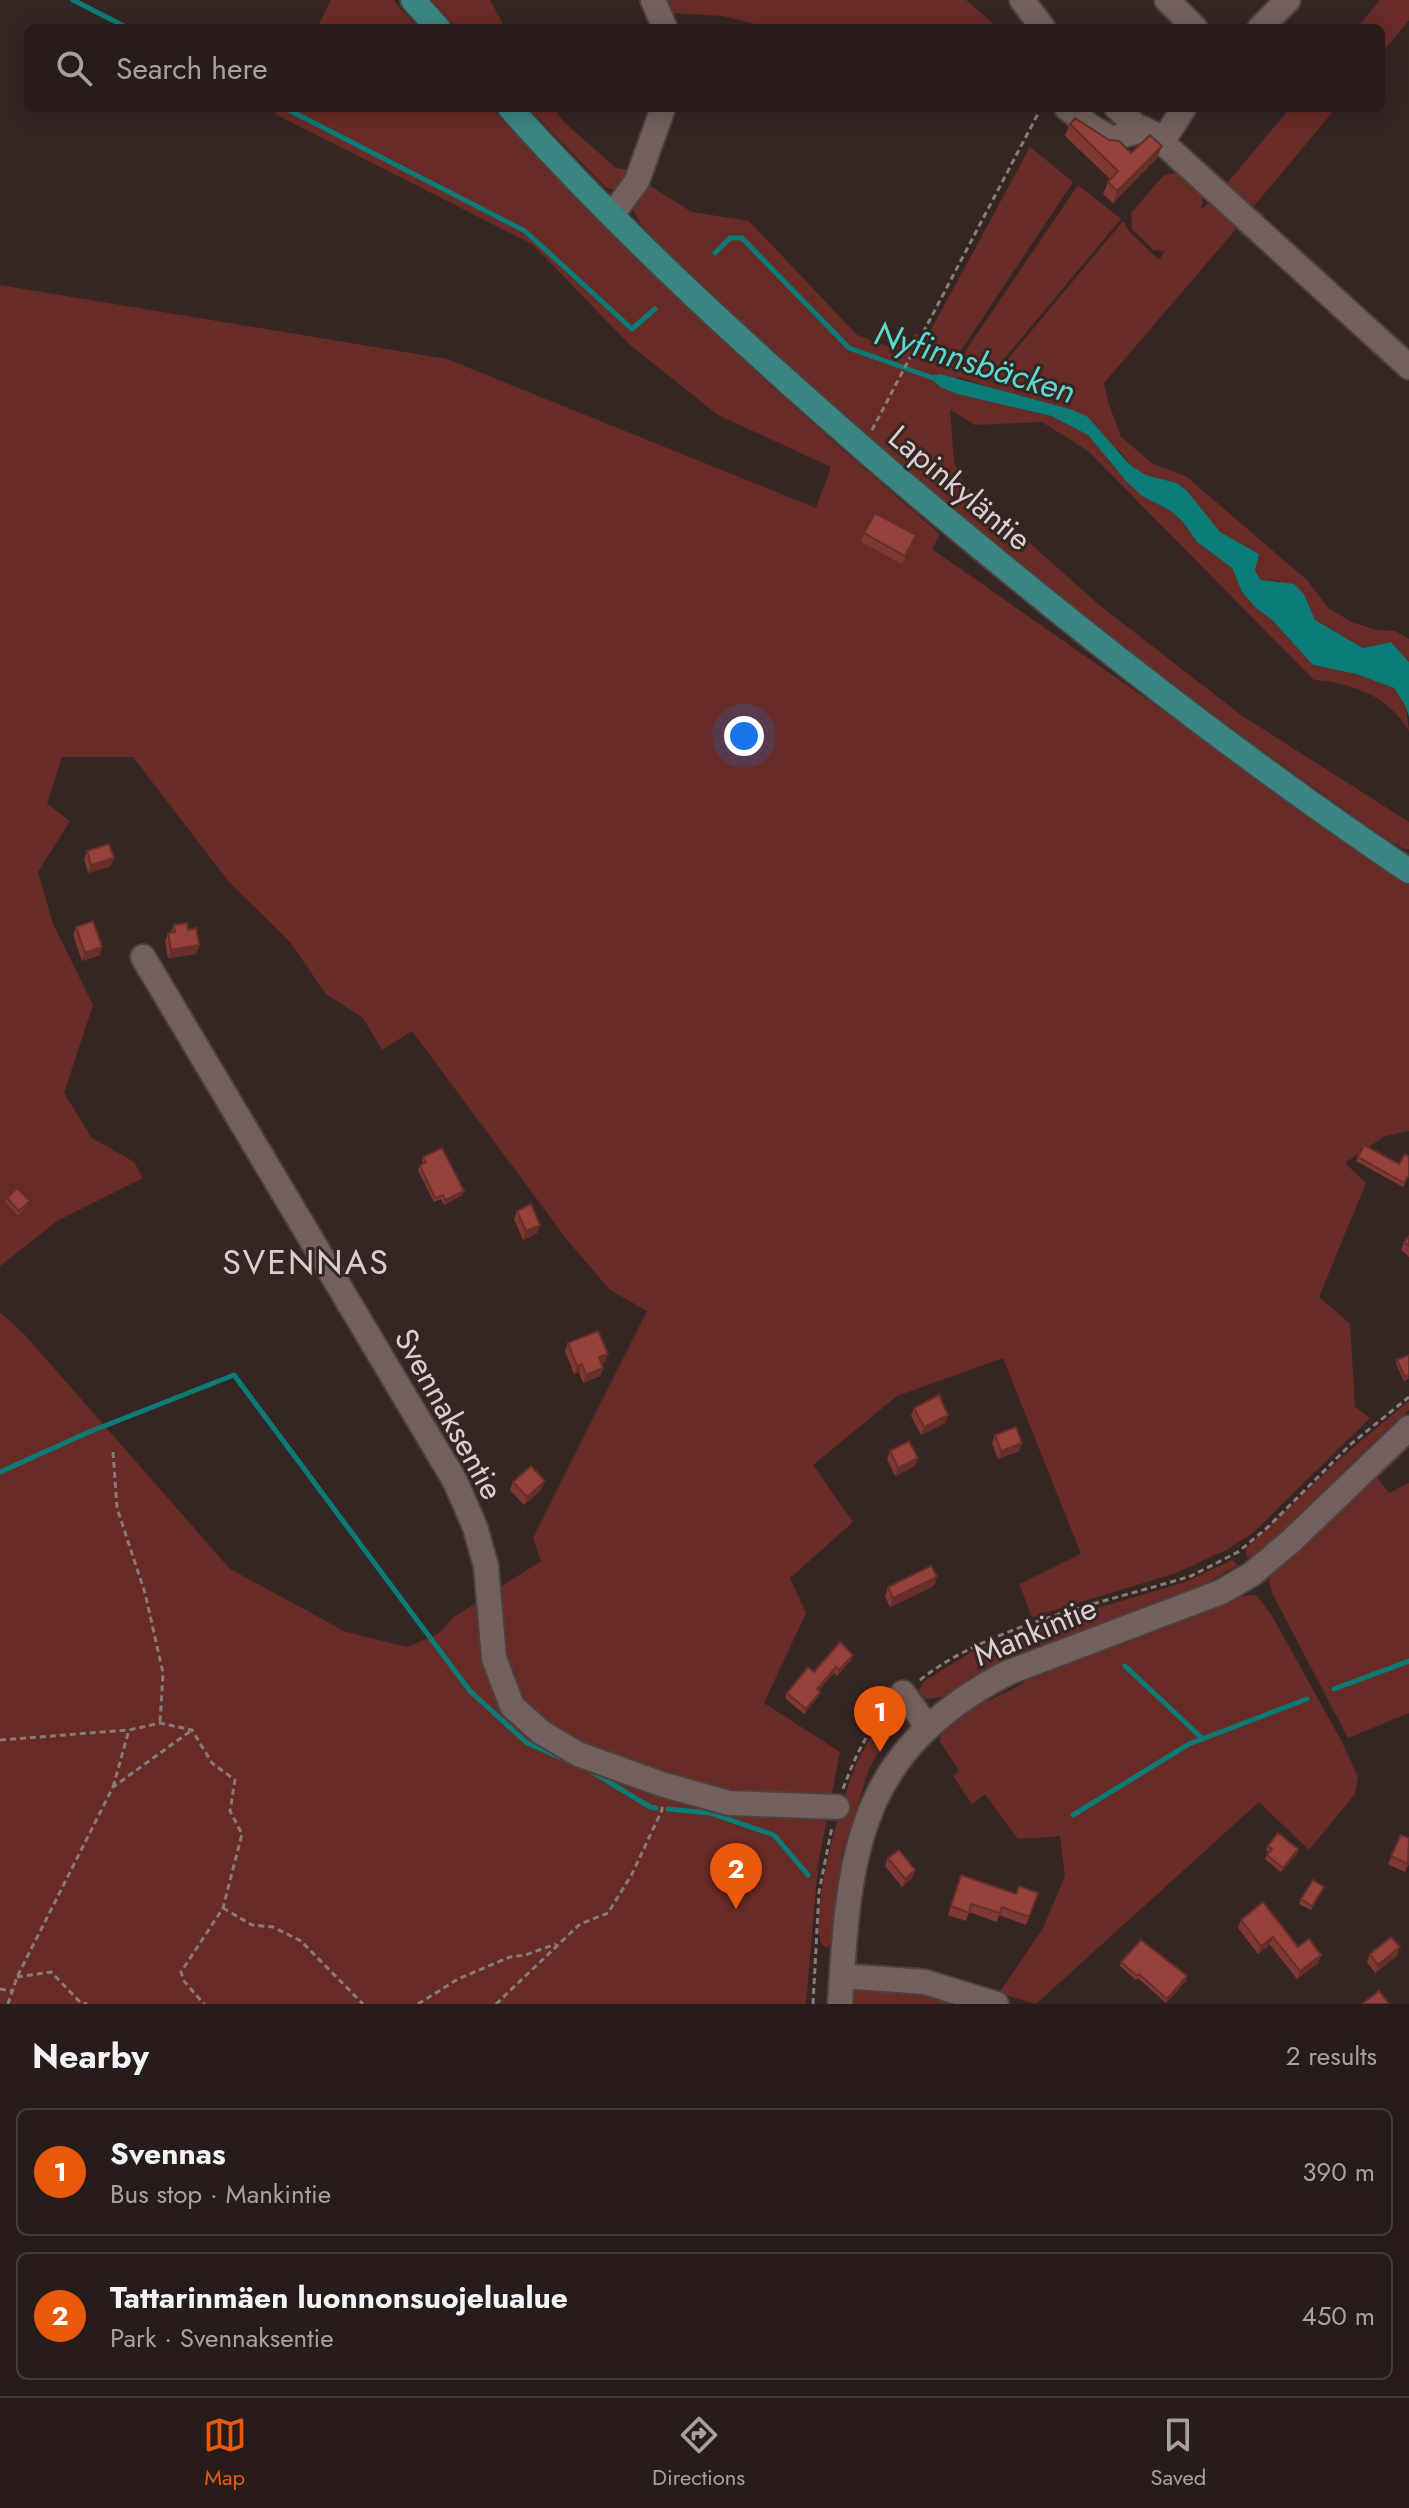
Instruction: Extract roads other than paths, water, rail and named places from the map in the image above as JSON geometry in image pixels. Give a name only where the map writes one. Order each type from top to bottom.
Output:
[{"type":"main road","points":[[413,0],[434,24]]},
{"type":"main road","name":"Lapinkyläntie","points":[[514,112],[706,307],[859,445],[990,557],[1249,760],[1409,871]]},
{"type":"street","points":[[653,0],[663,24]]},
{"type":"street","points":[[1022,0],[1040,24]]},
{"type":"street","points":[[1167,0],[1191,24]]},
{"type":"street","points":[[1264,24],[1288,0]]},
{"type":"street","points":[[612,215],[637,181],[662,112]]},
{"type":"street","points":[[1073,112],[1112,139],[1153,136],[1180,112]]},
{"type":"street","points":[[1121,112],[1153,136],[1409,367]]},
{"type":"street","name":"Svennaksentie","points":[[143,957],[455,1481],[475,1527],[486,1566],[494,1658],[512,1706],[541,1732],[578,1754],[661,1784],[729,1803],[837,1807]]},
{"type":"street","name":"Mankintie","points":[[840,2004],[852,1872],[860,1839],[889,1773],[927,1726],[974,1690],[1007,1673],[1209,1597],[1252,1574],[1409,1428]]},
{"type":"street","points":[[903,1693],[927,1726]]},
{"type":"street","points":[[842,1976],[925,1982],[996,2004]]},
{"type":"water","points":[[940,374],[1073,410],[1088,417],[1130,465],[1146,475],[1177,483],[1220,532],[1259,554],[1255,571],[1261,580],[1294,584],[1304,594],[1315,620],[1363,648],[1391,642],[1409,662],[1409,717],[1394,688],[1356,674],[1313,665],[1242,592],[1232,568],[1197,542],[1171,511],[1142,496],[1088,435],[1051,416],[957,394],[940,387],[929,376]]},
{"type":"waterway","name":"Nyfinnsbäcken","points":[[73,0],[120,24]]},
{"type":"waterway","name":"Nyfinnsbäcken","points":[[293,112],[525,231],[632,329],[655,309]]},
{"type":"waterway","name":"Nyfinnsbäcken","points":[[715,253],[730,238],[742,238],[849,348],[933,378]]},
{"type":"waterway","points":[[0,1472],[89,1432],[234,1375],[470,1691],[527,1743],[564,1759]]},
{"type":"waterway","points":[[1334,1689],[1409,1661]]},
{"type":"waterway","points":[[1125,1666],[1203,1739]]},
{"type":"waterway","points":[[1073,1815],[1189,1744],[1307,1699]]},
{"type":"waterway","points":[[591,1771],[656,1808]]},
{"type":"waterway","points":[[668,1809],[710,1813],[774,1835],[808,1875]]},
{"type":"place","name":"Svennas","points":[[880,1752]]},
{"type":"place","name":"Tattarinmäen luonnonsuojelualue","points":[[736,1909]]},
{"type":"district","name":"SVENNAS","points":[[306,1262]]}]
